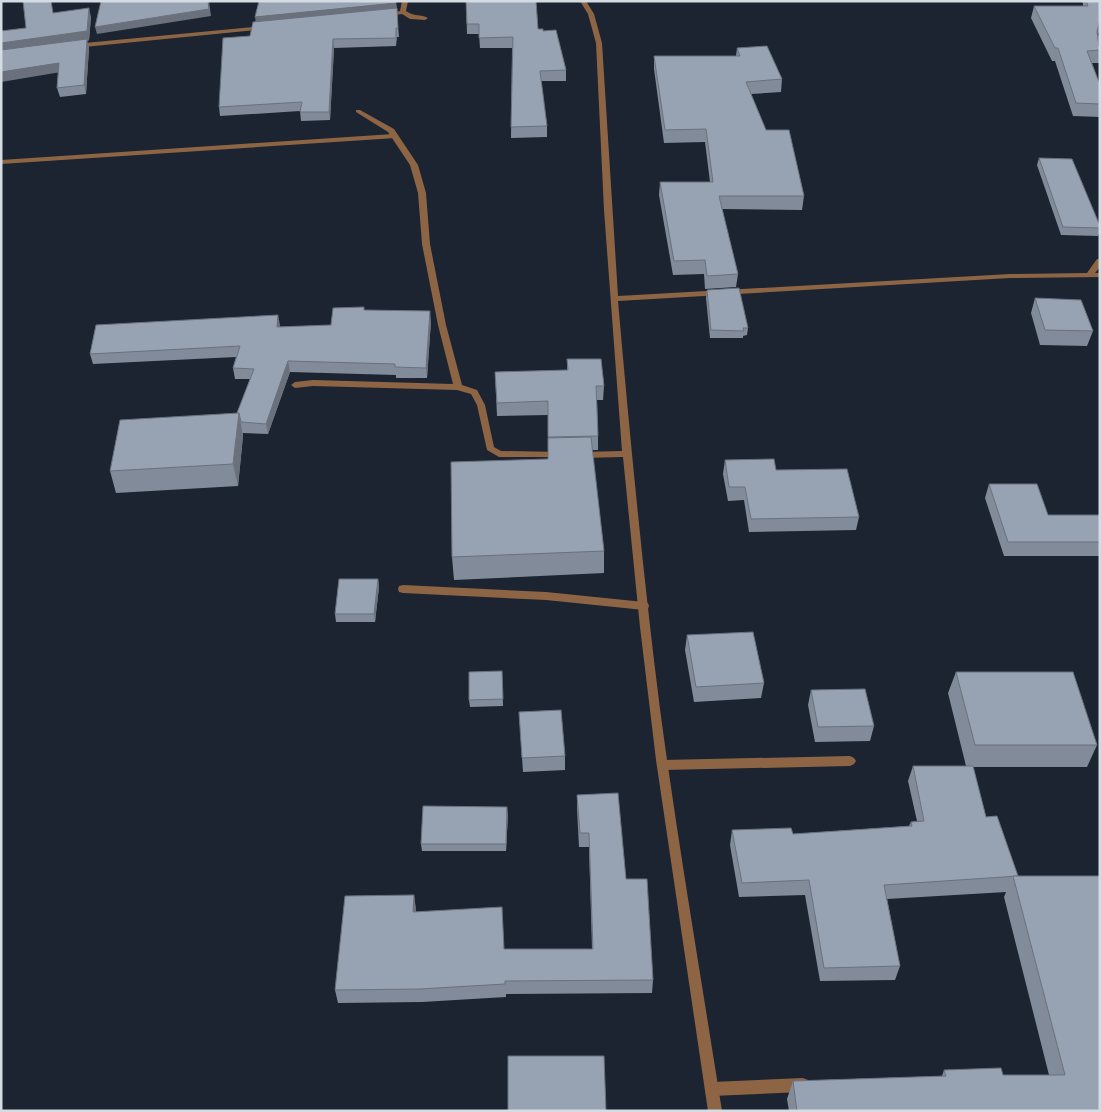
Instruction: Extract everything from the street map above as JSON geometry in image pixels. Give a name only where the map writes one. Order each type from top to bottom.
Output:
[{"type":"street","points":[[403,12],[405,1]]},
{"type":"street","points":[[583,1],[591,14],[599,43],[614,299],[627,454],[663,766],[715,1111]]},
{"type":"street","points":[[380,16],[403,12],[410,17],[425,18]]},
{"type":"street","points":[[70,46],[270,27]]},
{"type":"street","points":[[1100,36],[1100,58]]},
{"type":"street","points":[[358,111],[391,131],[414,165],[422,193],[426,244],[440,316],[458,387]]},
{"type":"street","points":[[1,162],[393,136]]},
{"type":"street","points":[[1090,274],[1100,261]]},
{"type":"street","points":[[614,299],[1100,275]]},
{"type":"street","points":[[295,385],[313,383],[458,387],[474,392],[481,405],[490,448],[499,454],[522,456],[627,454]]},
{"type":"street","points":[[403,589],[546,596],[644,606]]},
{"type":"street","points":[[663,766],[850,761]]},
{"type":"street","points":[[712,1089],[821,1084]]},
{"type":"building","points":[[23,1],[51,1],[53,13],[89,8],[87,31],[1,43],[1,31],[26,28]]},
{"type":"building","points":[[101,1],[208,1],[209,9],[95,27]]},
{"type":"building","points":[[259,1],[396,1],[396,3],[255,17]]},
{"type":"building","points":[[466,1],[536,1],[538,29],[543,29],[543,31],[556,30],[566,70],[540,71],[547,126],[511,127],[513,37],[479,38],[479,24],[467,24]]},
{"type":"building","points":[[1086,1],[1100,1],[1100,23],[1097,32],[1100,50],[1087,51],[1100,85],[1100,104],[1076,103],[1058,48],[1055,48],[1034,6],[1088,6]]},
{"type":"building","points":[[397,8],[398,28],[396,28],[396,38],[333,39],[329,112],[300,112],[302,102],[219,107],[223,38],[250,36],[253,22]]},
{"type":"building","points":[[87,39],[84,85],[57,88],[59,63],[1,72],[1,50]]},
{"type":"building","points":[[767,46],[782,79],[746,82],[766,130],[789,130],[804,196],[719,196],[738,274],[707,276],[705,260],[674,261],[660,182],[713,182],[706,129],[665,130],[654,56],[740,56],[737,48]]},
{"type":"building","points":[[1039,158],[1072,159],[1100,228],[1063,227]]},
{"type":"building","points":[[739,288],[748,328],[743,328],[744,331],[711,330],[707,290]]},
{"type":"building","points":[[1035,298],[1081,300],[1093,331],[1045,330]]},
{"type":"building","points":[[364,307],[364,310],[430,311],[426,368],[395,367],[395,364],[288,361],[266,424],[241,422],[239,413],[237,413],[254,369],[233,368],[240,346],[90,354],[96,325],[278,315],[277,327],[331,325],[333,308]]},
{"type":"building","points":[[567,359],[601,359],[604,386],[596,386],[598,436],[548,437],[548,401],[497,403],[495,372],[568,370]]},
{"type":"building","points":[[239,413],[233,464],[110,471],[120,420]]},
{"type":"building","points":[[591,437],[604,551],[452,557],[451,462],[548,459],[548,438]]},
{"type":"building","points":[[774,459],[776,470],[847,469],[859,517],[751,519],[745,487],[729,487],[725,460]]},
{"type":"building","points":[[989,484],[1037,484],[1048,515],[1100,515],[1100,542],[1008,542]]},
{"type":"building","points":[[339,579],[378,579],[374,614],[335,614]]},
{"type":"building","points":[[753,632],[764,683],[696,687],[687,635]]},
{"type":"building","points":[[502,671],[503,699],[469,700],[469,672]]},
{"type":"building","points":[[956,672],[1073,672],[1097,745],[975,745]]},
{"type":"building","points":[[865,689],[874,726],[818,727],[811,690]]},
{"type":"building","points":[[561,710],[565,756],[522,758],[519,712]]},
{"type":"building","points":[[913,766],[973,766],[986,817],[997,816],[1018,876],[884,885],[900,966],[824,968],[809,880],[742,883],[732,830],[791,828],[793,834],[912,826],[911,822],[924,821]]},
{"type":"building","points":[[618,793],[626,879],[647,879],[653,980],[505,981],[505,984],[420,989],[335,990],[345,896],[414,895],[413,912],[502,907],[504,949],[593,949],[589,833],[580,833],[577,795]]},
{"type":"building","points":[[423,806],[507,807],[506,844],[421,844]]},
{"type":"building","points":[[1013,876],[1100,876],[1100,1111],[797,1111],[793,1081],[946,1076],[944,1070],[1001,1068],[1003,1075],[1065,1075]]},
{"type":"building","points":[[508,1056],[604,1056],[606,1111],[508,1111]]}]
